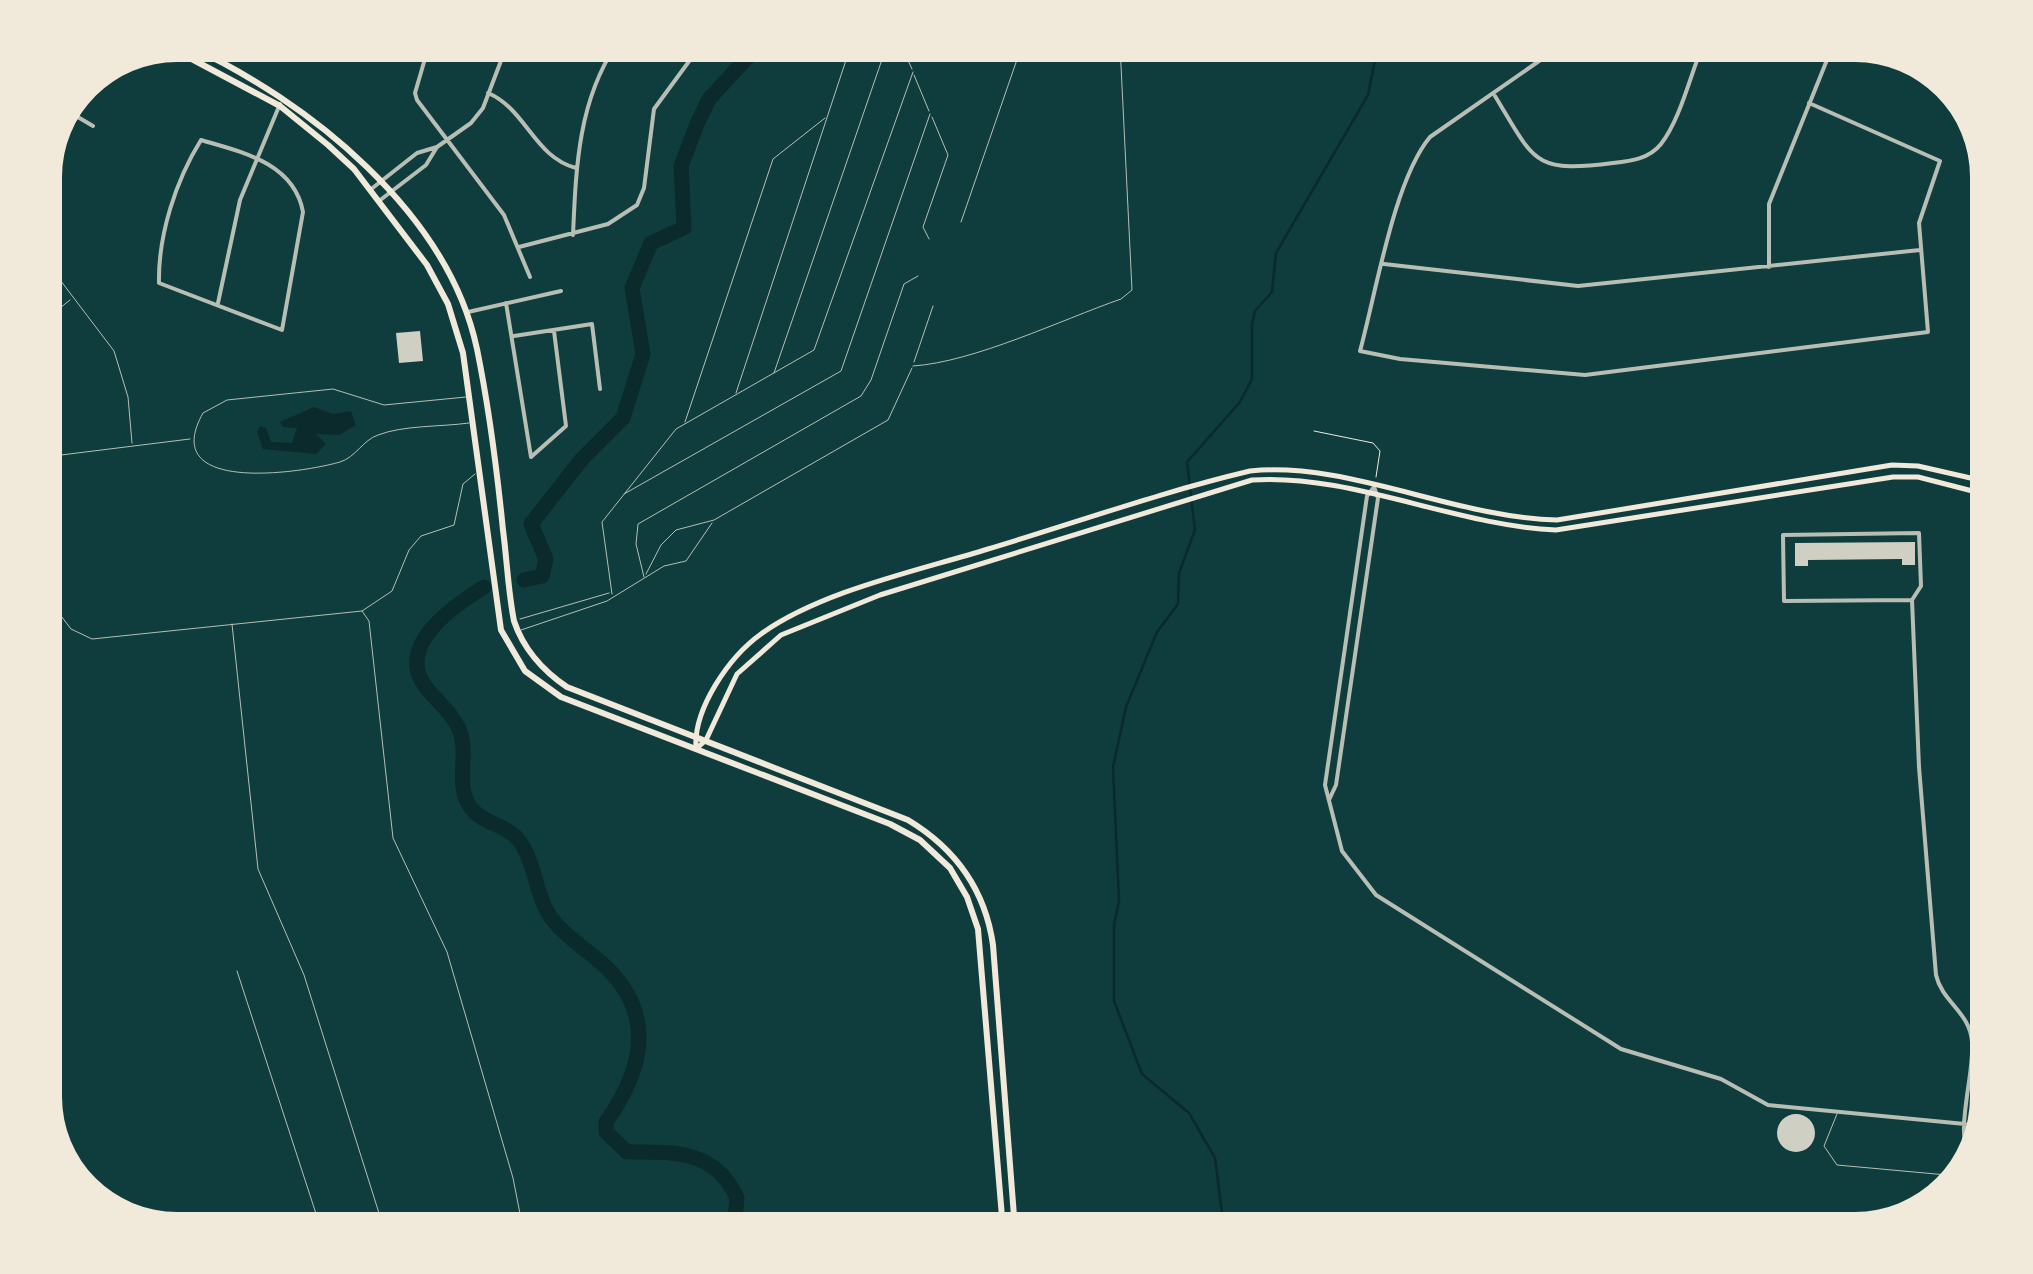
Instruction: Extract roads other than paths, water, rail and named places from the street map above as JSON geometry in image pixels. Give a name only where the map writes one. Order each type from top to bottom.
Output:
[{"type":"highway","points":[[199,62],[280,106],[328,145],[370,190],[427,265],[460,337],[496,604],[508,648],[534,681],[561,698],[904,831],[934,850],[960,884],[981,947],[1002,1212]]},
{"type":"highway","points":[[223,62],[284,97],[380,182],[446,268],[466,312],[484,394],[514,621],[538,662],[567,686],[908,820],[942,842],[971,878],[985,908],[993,945],[1014,1212]]},
{"type":"main road","points":[[696,749],[695,735],[728,667],[775,625],[876,584],[1212,480],[1276,468],[1508,516],[1557,520],[1892,465],[1970,479]]},
{"type":"main road","points":[[696,749],[706,740],[738,674],[781,636],[880,595],[1216,490],[1276,478],[1506,526],[1556,530],[1893,476],[1970,491]]},
{"type":"street","points":[[424,62],[415,92],[504,215],[530,277]]},
{"type":"street","points":[[378,202],[426,165],[437,148],[478,115],[500,62]]},
{"type":"street","points":[[573,234],[576,168],[588,100],[605,62]]},
{"type":"street","points":[[519,247],[619,220],[636,206],[644,188],[654,109],[689,62]]},
{"type":"street","points":[[1538,62],[1430,137],[1420,149],[1410,168],[1360,351],[1400,359],[1585,375],[1928,332],[1920,250],[1926,193],[1940,160],[1810,103]]},
{"type":"street","points":[[1495,95],[1527,149],[1553,167],[1629,162],[1646,157],[1665,137],[1696,62]]},
{"type":"street","points":[[1769,266],[1768,204],[1826,62]]},
{"type":"street","points":[[488,93],[504,100],[549,158],[576,168]]},
{"type":"street","points":[[218,304],[240,200],[284,97]]},
{"type":"street","points":[[80,118],[94,126]]},
{"type":"street","points":[[201,140],[256,155],[294,186],[303,212],[282,330],[218,304],[159,282],[159,256],[190,159],[201,140]]},
{"type":"street","points":[[370,190],[417,153],[437,148]]},
{"type":"street","points":[[1384,264],[1578,286],[1920,250]]},
{"type":"street","points":[[466,312],[560,291]]},
{"type":"street","points":[[506,303],[530,457],[566,426],[554,331]]},
{"type":"street","points":[[514,336],[592,324],[600,389]]},
{"type":"street","points":[[1374,487],[1367,496],[1325,785],[1342,851],[1376,894],[1622,1049],[1721,1080],[1768,1105],[1965,1124]]},
{"type":"street","points":[[1329,800],[1336,785],[1378,498],[1374,487]]},
{"type":"street","points":[[1912,600],[1784,601],[1783,535],[1919,533],[1921,586],[1912,600],[1918,768],[1936,976],[1939,988],[1965,1017],[1970,1036]]},
{"type":"street","points":[[1966,1130],[1970,1076]]},
{"type":"lane","points":[[735,394],[846,62]]},
{"type":"lane","points":[[774,373],[880,62]]},
{"type":"lane","points":[[909,62],[948,155],[923,227],[929,239]]},
{"type":"lane","points":[[960,222],[1016,62]]},
{"type":"lane","points":[[913,366],[934,364],[1021,334],[1121,298],[1132,290],[1121,62]]},
{"type":"lane","points":[[612,594],[602,522],[624,495],[684,423],[817,346],[913,72]]},
{"type":"lane","points":[[624,495],[841,370],[930,114]]},
{"type":"lane","points":[[684,423],[773,158],[828,116]]},
{"type":"lane","points":[[644,577],[636,544],[638,524],[861,396],[871,380],[904,284],[918,276]]},
{"type":"lane","points":[[63,284],[118,362],[132,443]]},
{"type":"lane","points":[[63,306],[73,298]]},
{"type":"lane","points":[[644,577],[671,534],[714,520],[888,420],[913,366],[933,306]]},
{"type":"lane","points":[[484,394],[384,405],[333,389],[226,400],[203,413],[194,438],[201,458],[210,467],[237,474],[335,463],[351,457],[378,435],[488,421]]},
{"type":"lane","points":[[63,454],[194,438]]},
{"type":"lane","points":[[63,618],[72,629],[92,639],[362,610],[397,585],[409,550],[421,536],[454,525],[463,484],[478,472]]},
{"type":"lane","points":[[518,632],[607,601],[612,594],[664,566],[686,561],[714,520]]},
{"type":"lane","points":[[694,526],[704,535]]},
{"type":"lane","points":[[657,558],[664,566]]},
{"type":"lane","points":[[514,621],[603,592],[612,594]]},
{"type":"lane","points":[[362,610],[369,621],[393,838],[447,952],[520,1212]]},
{"type":"lane","points":[[232,624],[258,869],[304,975],[379,1212]]},
{"type":"lane","points":[[237,972],[315,1212]]},
{"type":"lane","points":[[1838,1112],[1825,1135],[1827,1154],[1837,1164],[1940,1174]]},
{"type":"water","points":[[314,407],[333,414],[351,411],[356,425],[339,435],[316,434],[326,444],[316,454],[263,449],[257,432],[260,426],[266,428],[271,442],[292,443],[297,428],[283,427],[280,422]]},
{"type":"waterway","points":[[524,580],[542,576],[546,559],[531,524],[582,459],[623,418],[643,354],[632,288],[651,243],[684,228],[681,166],[709,99],[743,62]]},
{"type":"waterway","points":[[1222,1212],[1215,1158],[1189,1113],[1142,1074],[1114,1001],[1114,925],[1119,901],[1113,767],[1126,707],[1157,632],[1178,604],[1179,573],[1195,530],[1187,462],[1240,402],[1252,379],[1252,324],[1255,311],[1272,292],[1276,253],[1368,95],[1375,62]]},
{"type":"waterway","points":[[484,587],[432,628],[417,656],[425,686],[451,716],[462,737],[466,799],[476,813],[516,837],[528,855],[542,900],[553,920],[610,971],[634,1008],[638,1027],[635,1065],[606,1122],[606,1132],[627,1152],[676,1154],[705,1162],[728,1182],[737,1198],[736,1212]]}]
